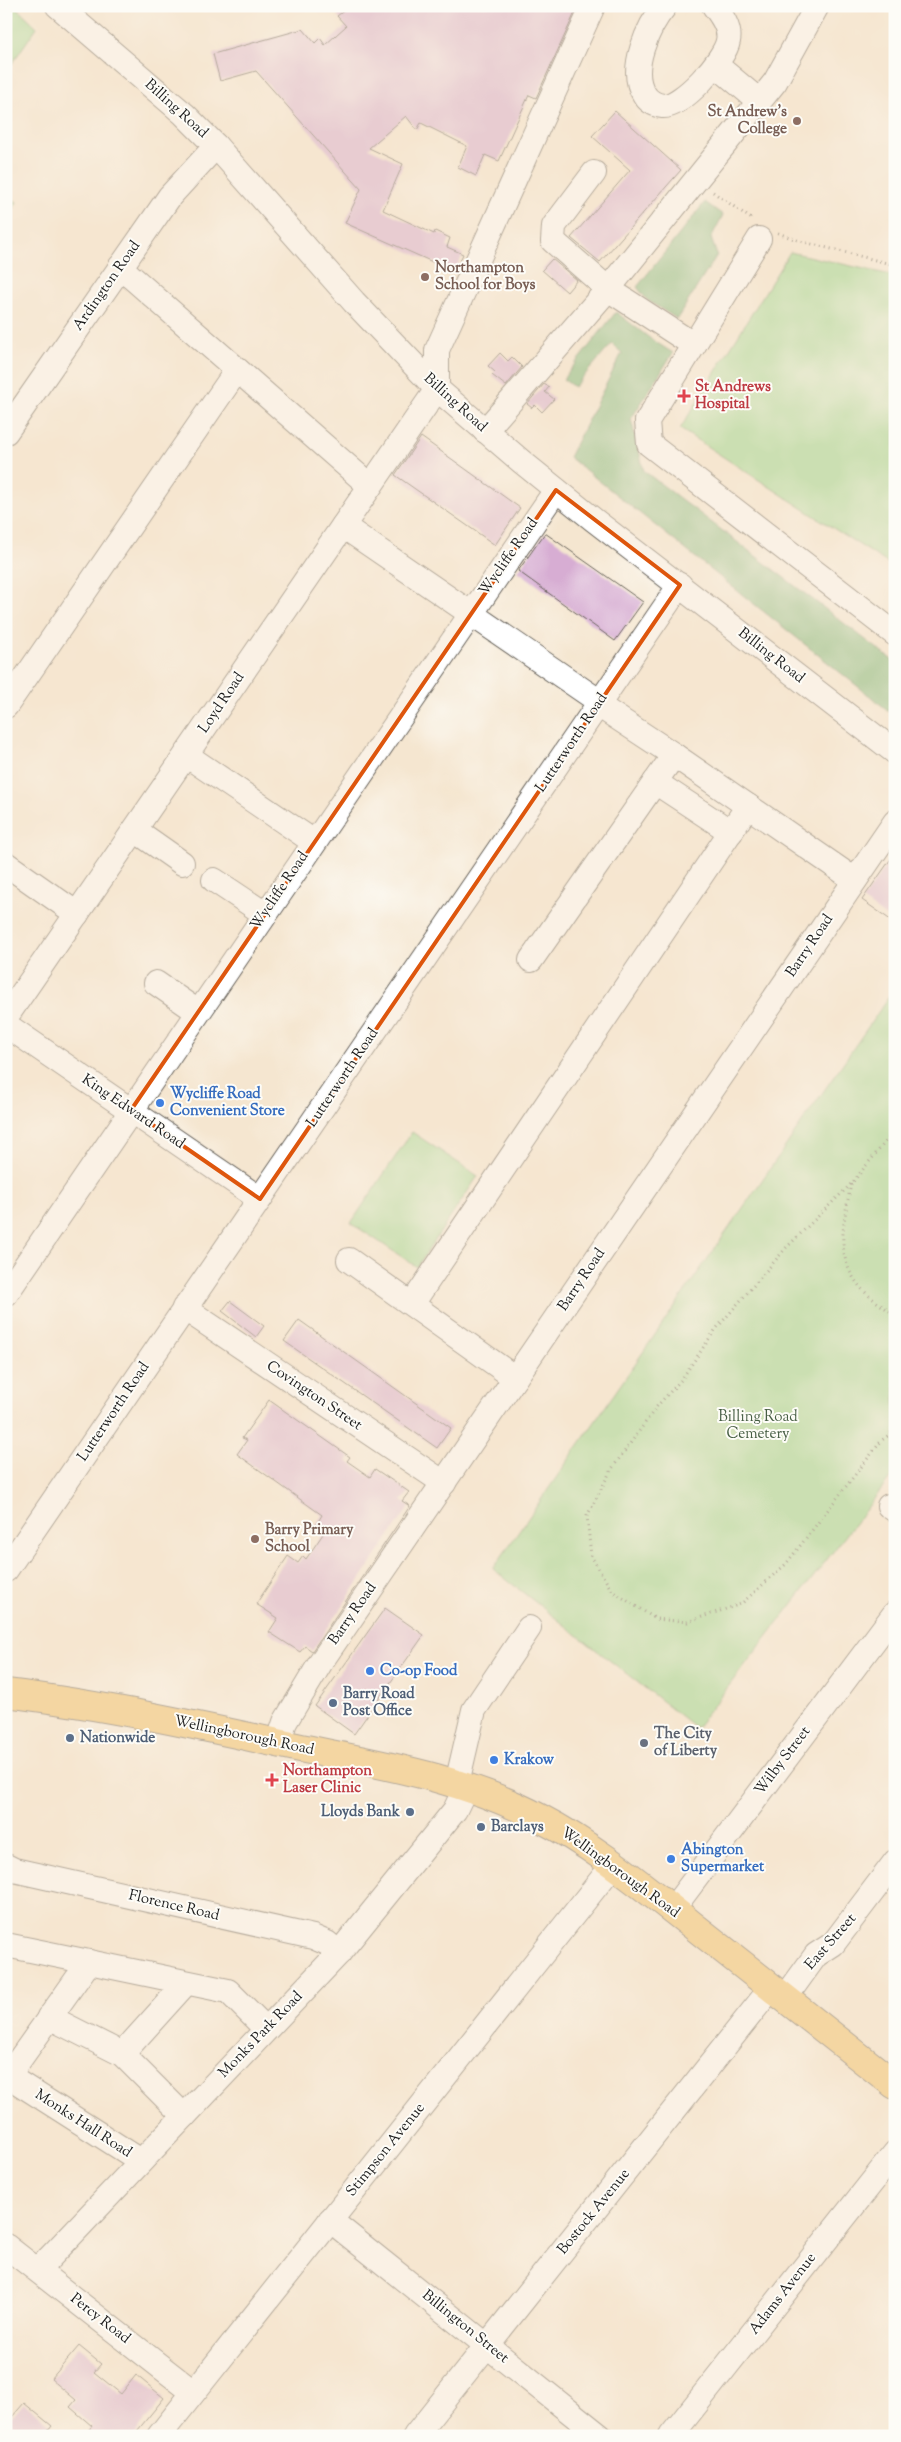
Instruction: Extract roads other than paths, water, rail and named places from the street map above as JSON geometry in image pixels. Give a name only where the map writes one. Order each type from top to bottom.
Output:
[{"type":"main road","name":"Wellingborough Road","points":[[6,1693],[66,1700],[278,1743],[461,1785],[497,1797],[540,1818],[613,1865],[894,2082]]},
{"type":"street","name":"Billing Road","points":[[58,6],[177,108],[216,146],[360,309],[437,389],[556,490],[895,752]]},
{"type":"street","points":[[437,389],[437,350],[593,6]]},
{"type":"street","points":[[665,6],[653,26],[639,58],[636,76],[646,98],[656,104],[665,106],[680,100],[716,65],[729,39],[724,20],[714,6]]},
{"type":"street","points":[[485,431],[608,289],[775,82],[817,6]]},
{"type":"street","points":[[716,65],[759,101]]},
{"type":"street","name":"Ardington Road","points":[[6,432],[170,196],[216,146]]},
{"type":"street","points":[[594,173],[554,226],[554,241],[608,289],[694,345]]},
{"type":"street","points":[[763,231],[647,421],[649,444],[895,634]]},
{"type":"street","points":[[120,267],[370,486]]},
{"type":"street","points":[[6,706],[237,370]]},
{"type":"street","name":"Loyd Road","points":[[6,1017],[437,389]]},
{"type":"street","name":"Wycliffe Road","points":[[6,1294],[556,490]]},
{"type":"street","points":[[343,526],[855,880]]},
{"type":"street","name":"Lutterworth Road","points":[[6,1570],[680,585]]},
{"type":"street","points":[[186,754],[314,842]]},
{"type":"street","points":[[531,960],[674,754]]},
{"type":"street","points":[[655,782],[731,832]]},
{"type":"street","points":[[412,1304],[748,806]]},
{"type":"street","name":"Barry Road","points":[[278,1743],[285,1722],[321,1662],[895,822]]},
{"type":"street","points":[[135,830],[182,863]]},
{"type":"street","points":[[6,864],[77,914]]},
{"type":"street","points":[[214,880],[265,914]]},
{"type":"street","points":[[156,982],[198,1012]]},
{"type":"street","name":"King Edward Road","points":[[6,1025],[260,1199]]},
{"type":"street","points":[[349,1260],[516,1378]]},
{"type":"street","name":"Covington Street","points":[[184,1308],[444,1484]]},
{"type":"street","name":"Wilby Street","points":[[672,1910],[895,1613]]},
{"type":"street","name":"Monks Park Road","points":[[38,2270],[339,1953],[455,1810],[474,1710],[529,1628]]},
{"type":"street","name":"East Street","points":[[778,1992],[816,1956],[833,1944],[895,1862]]},
{"type":"street","name":"Stimpson Avenue","points":[[159,2436],[613,1865]]},
{"type":"street","name":"Florence Road","points":[[6,1866],[14,1870],[313,1937],[327,1943],[339,1953]]},
{"type":"street","points":[[6,1945],[85,1966],[228,1991],[266,2029]]},
{"type":"street","name":"Monks Hall Road","points":[[85,1966],[7,2075],[141,2161]]},
{"type":"street","points":[[122,2054],[186,1983]]},
{"type":"street","name":"Bostock Avenue","points":[[415,2436],[487,2345],[778,1992]]},
{"type":"street","points":[[49,2016],[122,2054],[184,2116]]},
{"type":"street","name":"Adams Avenue","points":[[671,2436],[895,2153]]},
{"type":"street","name":"Billington Street","points":[[330,2220],[600,2436]]},
{"type":"street","name":"Percy Road","points":[[6,2246],[193,2392]]},
{"type":"place","name":"St Andrew's College","points":[[797,121]]},
{"type":"place","name":"Northampton School for Boys","points":[[425,277]]},
{"type":"place","name":"St Andrews Hospital","points":[[684,396]]},
{"type":"place","name":"Wycliffe Road Convenient Store","points":[[160,1103]]},
{"type":"place","name":"Barry Primary School","points":[[255,1539]]},
{"type":"place","name":"Co-op Food","points":[[370,1671]]},
{"type":"place","name":"Barry Road Post Office","points":[[333,1703]]},
{"type":"place","name":"Nationwide","points":[[70,1738]]},
{"type":"place","name":"The City of Liberty","points":[[644,1743]]},
{"type":"place","name":"Krakow","points":[[494,1760]]},
{"type":"place","name":"Northampton Laser Clinic","points":[[272,1780]]},
{"type":"place","name":"Lloyds Bank","points":[[410,1812]]},
{"type":"place","name":"Barclays","points":[[481,1827]]},
{"type":"place","name":"Abington Supermarket","points":[[671,1859]]},
{"type":"park label","name":"Billing Road Cemetery","points":[[758,1426]]}]
